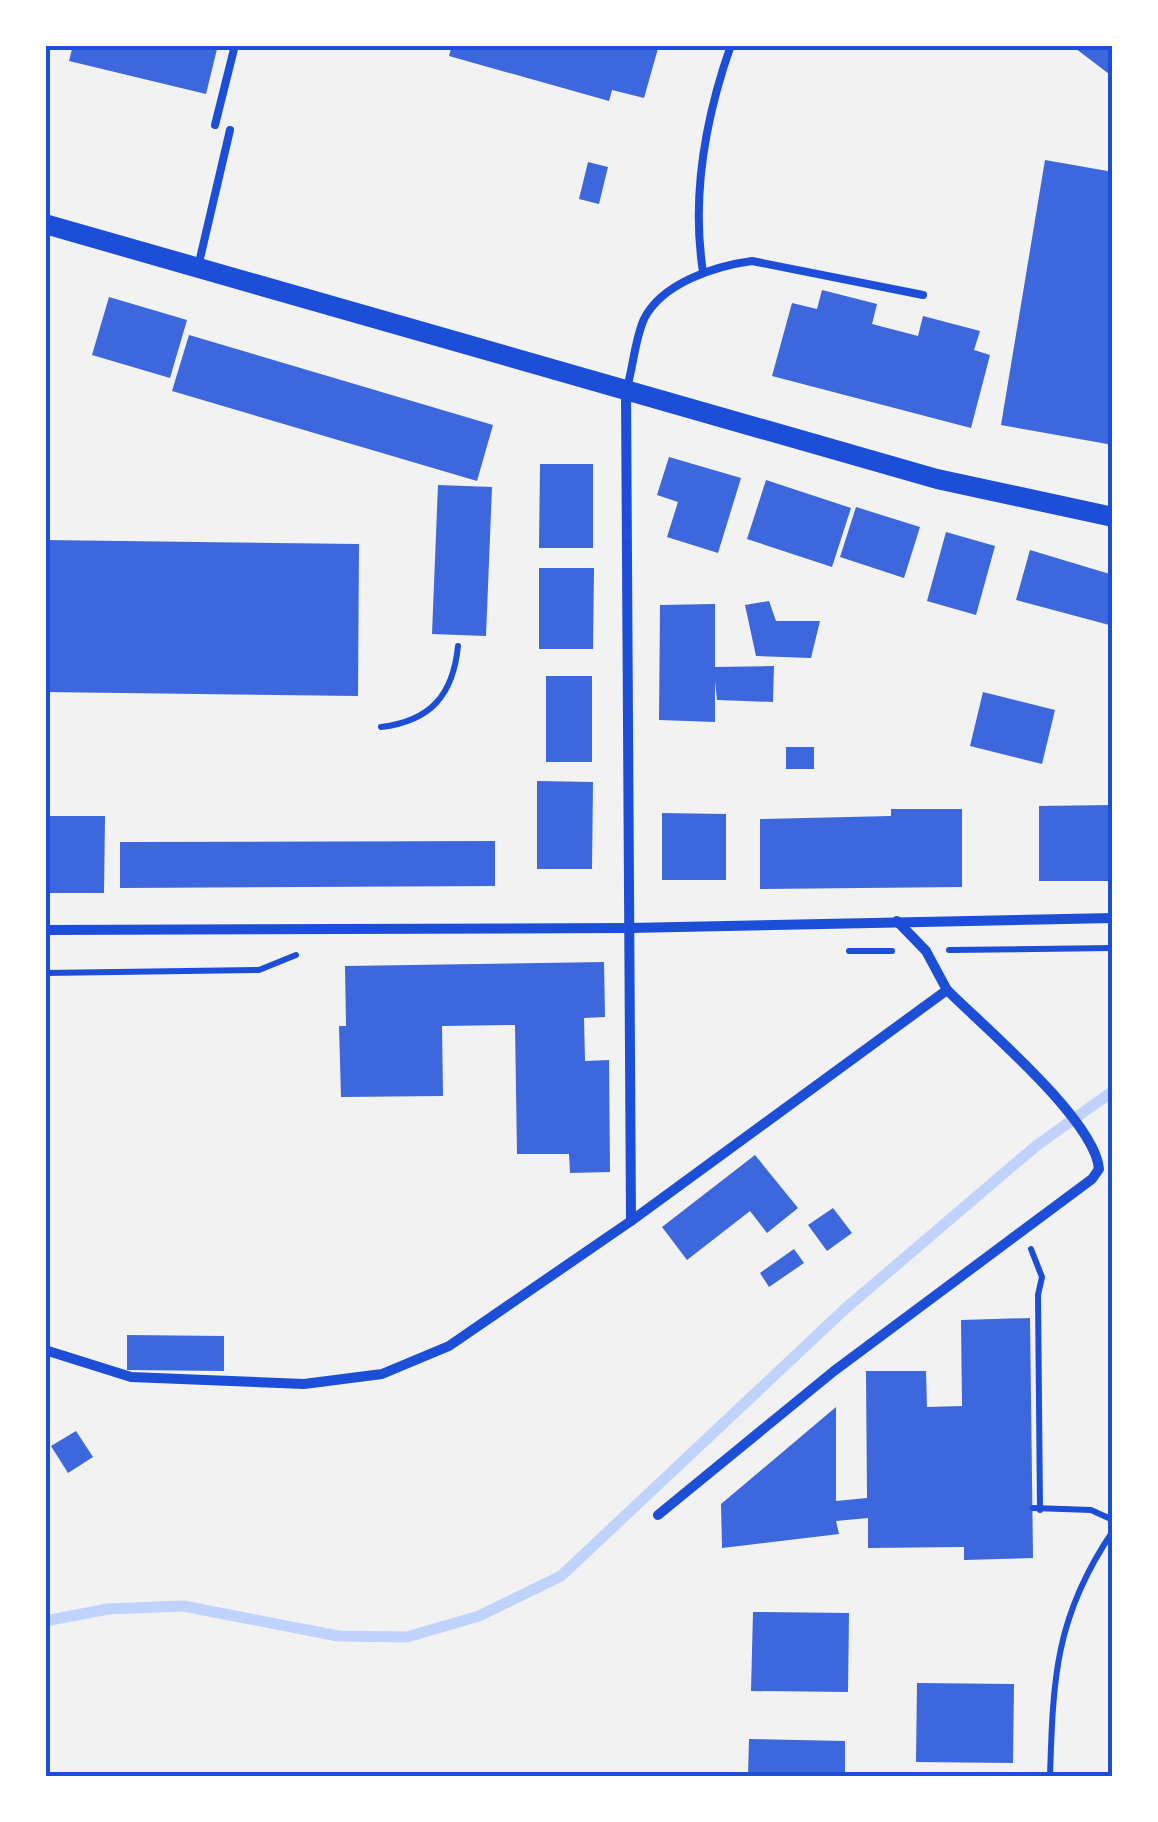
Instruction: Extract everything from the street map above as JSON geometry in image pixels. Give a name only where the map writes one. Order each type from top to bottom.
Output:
[{"type":"main road","points":[[45,224],[955,484],[1113,518]]},
{"type":"street","points":[[626,393],[631,1221]]},
{"type":"street","points":[[45,930],[629,928],[1113,918]]},
{"type":"street","points":[[658,1515],[834,1372],[1018,1231],[1092,1180],[1099,1168],[1096,1155],[1056,1096],[947,990],[926,951],[898,921]]},
{"type":"street","points":[[45,1350],[131,1377],[304,1384],[382,1374],[449,1346],[631,1221],[947,990]]},
{"type":"lane","points":[[215,125],[235,45]]},
{"type":"lane","points":[[703,272],[697,233],[699,175],[730,45]]},
{"type":"lane","points":[[198,267],[230,130]]},
{"type":"lane","points":[[626,393],[644,320],[658,303],[703,272],[752,262],[923,296]]},
{"type":"path","points":[[381,727],[413,723],[430,708],[448,688],[458,646]]},
{"type":"path","points":[[45,973],[259,970],[298,954],[311,928]]},
{"type":"path","points":[[1018,1231],[1038,1258],[1042,1277],[1038,1295],[1037,1509],[1091,1510],[1113,1520]]},
{"type":"path","points":[[1050,1777],[1055,1672],[1065,1622],[1113,1531]]},
{"type":"building","points":[[73,45],[218,45],[206,94],[69,61]]},
{"type":"building","points":[[452,45],[659,45],[644,98],[612,90],[609,101],[449,56]]},
{"type":"building","points":[[1071,45],[1113,45],[1113,77]]},
{"type":"building","points":[[1045,160],[1113,172],[1113,445],[1001,425]]},
{"type":"building","points":[[588,162],[608,167],[599,204],[579,199]]},
{"type":"building","points":[[822,290],[877,304],[872,324],[918,336],[923,316],[980,331],[974,350],[990,355],[971,428],[772,376],[792,303],[817,309]]},
{"type":"building","points":[[109,297],[187,320],[170,378],[92,355]]},
{"type":"building","points":[[189,335],[493,425],[477,481],[172,391]]},
{"type":"building","points":[[669,457],[741,478],[718,553],[667,537],[678,502],[657,495]]},
{"type":"building","points":[[540,464],[593,464],[593,548],[539,548]]},
{"type":"building","points":[[766,480],[851,508],[832,567],[747,539]]},
{"type":"building","points":[[438,485],[492,487],[486,636],[432,634]]},
{"type":"building","points":[[856,507],[920,527],[904,578],[840,557]]},
{"type":"building","points":[[946,532],[995,546],[976,615],[927,601]]},
{"type":"building","points":[[45,540],[359,544],[358,696],[45,692]]},
{"type":"building","points":[[1030,550],[1113,575],[1113,626],[1016,600]]},
{"type":"building","points":[[539,568],[594,568],[593,649],[539,649]]},
{"type":"building","points":[[769,601],[776,621],[820,621],[811,658],[756,656],[745,605]]},
{"type":"building","points":[[715,604],[715,667],[774,666],[773,702],[717,700],[715,681],[715,722],[659,720],[660,605]]},
{"type":"building","points":[[546,676],[592,676],[592,762],[546,762]]},
{"type":"building","points":[[983,692],[1055,710],[1042,764],[970,746]]},
{"type":"building","points":[[786,747],[814,747],[814,769],[786,769]]},
{"type":"building","points":[[537,781],[593,782],[592,869],[537,869]]},
{"type":"building","points":[[1113,805],[1113,881],[1039,881],[1039,806]]},
{"type":"building","points":[[891,809],[962,809],[962,887],[760,889],[760,819],[891,816]]},
{"type":"building","points":[[662,813],[726,814],[726,880],[662,880]]},
{"type":"building","points":[[45,816],[105,816],[104,893],[45,893]]},
{"type":"building","points":[[495,841],[495,886],[120,888],[120,842]]},
{"type":"building","points":[[604,962],[605,1017],[584,1018],[585,1061],[609,1060],[610,1172],[570,1173],[569,1154],[517,1154],[515,1025],[442,1026],[443,1096],[341,1097],[339,1026],[346,1026],[345,966]]},
{"type":"building","points":[[755,1155],[798,1208],[767,1233],[750,1211],[687,1260],[662,1227]]},
{"type":"building","points":[[833,1208],[852,1233],[827,1251],[808,1225]]},
{"type":"building","points":[[794,1249],[804,1263],[769,1287],[760,1273]]},
{"type":"building","points":[[1030,1318],[1033,1558],[964,1560],[964,1547],[868,1548],[868,1518],[836,1521],[839,1534],[722,1548],[721,1504],[836,1407],[836,1501],[867,1498],[866,1371],[926,1371],[927,1407],[962,1406],[961,1320]]},
{"type":"building","points":[[127,1335],[224,1336],[224,1371],[127,1370]]},
{"type":"building","points":[[76,1431],[93,1457],[68,1473],[51,1446]]},
{"type":"building","points":[[753,1612],[849,1613],[848,1692],[751,1691]]},
{"type":"building","points":[[917,1683],[1014,1684],[1013,1763],[916,1762]]},
{"type":"building","points":[[749,1739],[845,1741],[845,1777],[748,1777]]},
{"type":"waterway","points":[[45,1621],[108,1609],[183,1606],[338,1636],[407,1637],[479,1616],[561,1576],[846,1308],[1036,1146],[1113,1091]]}]
